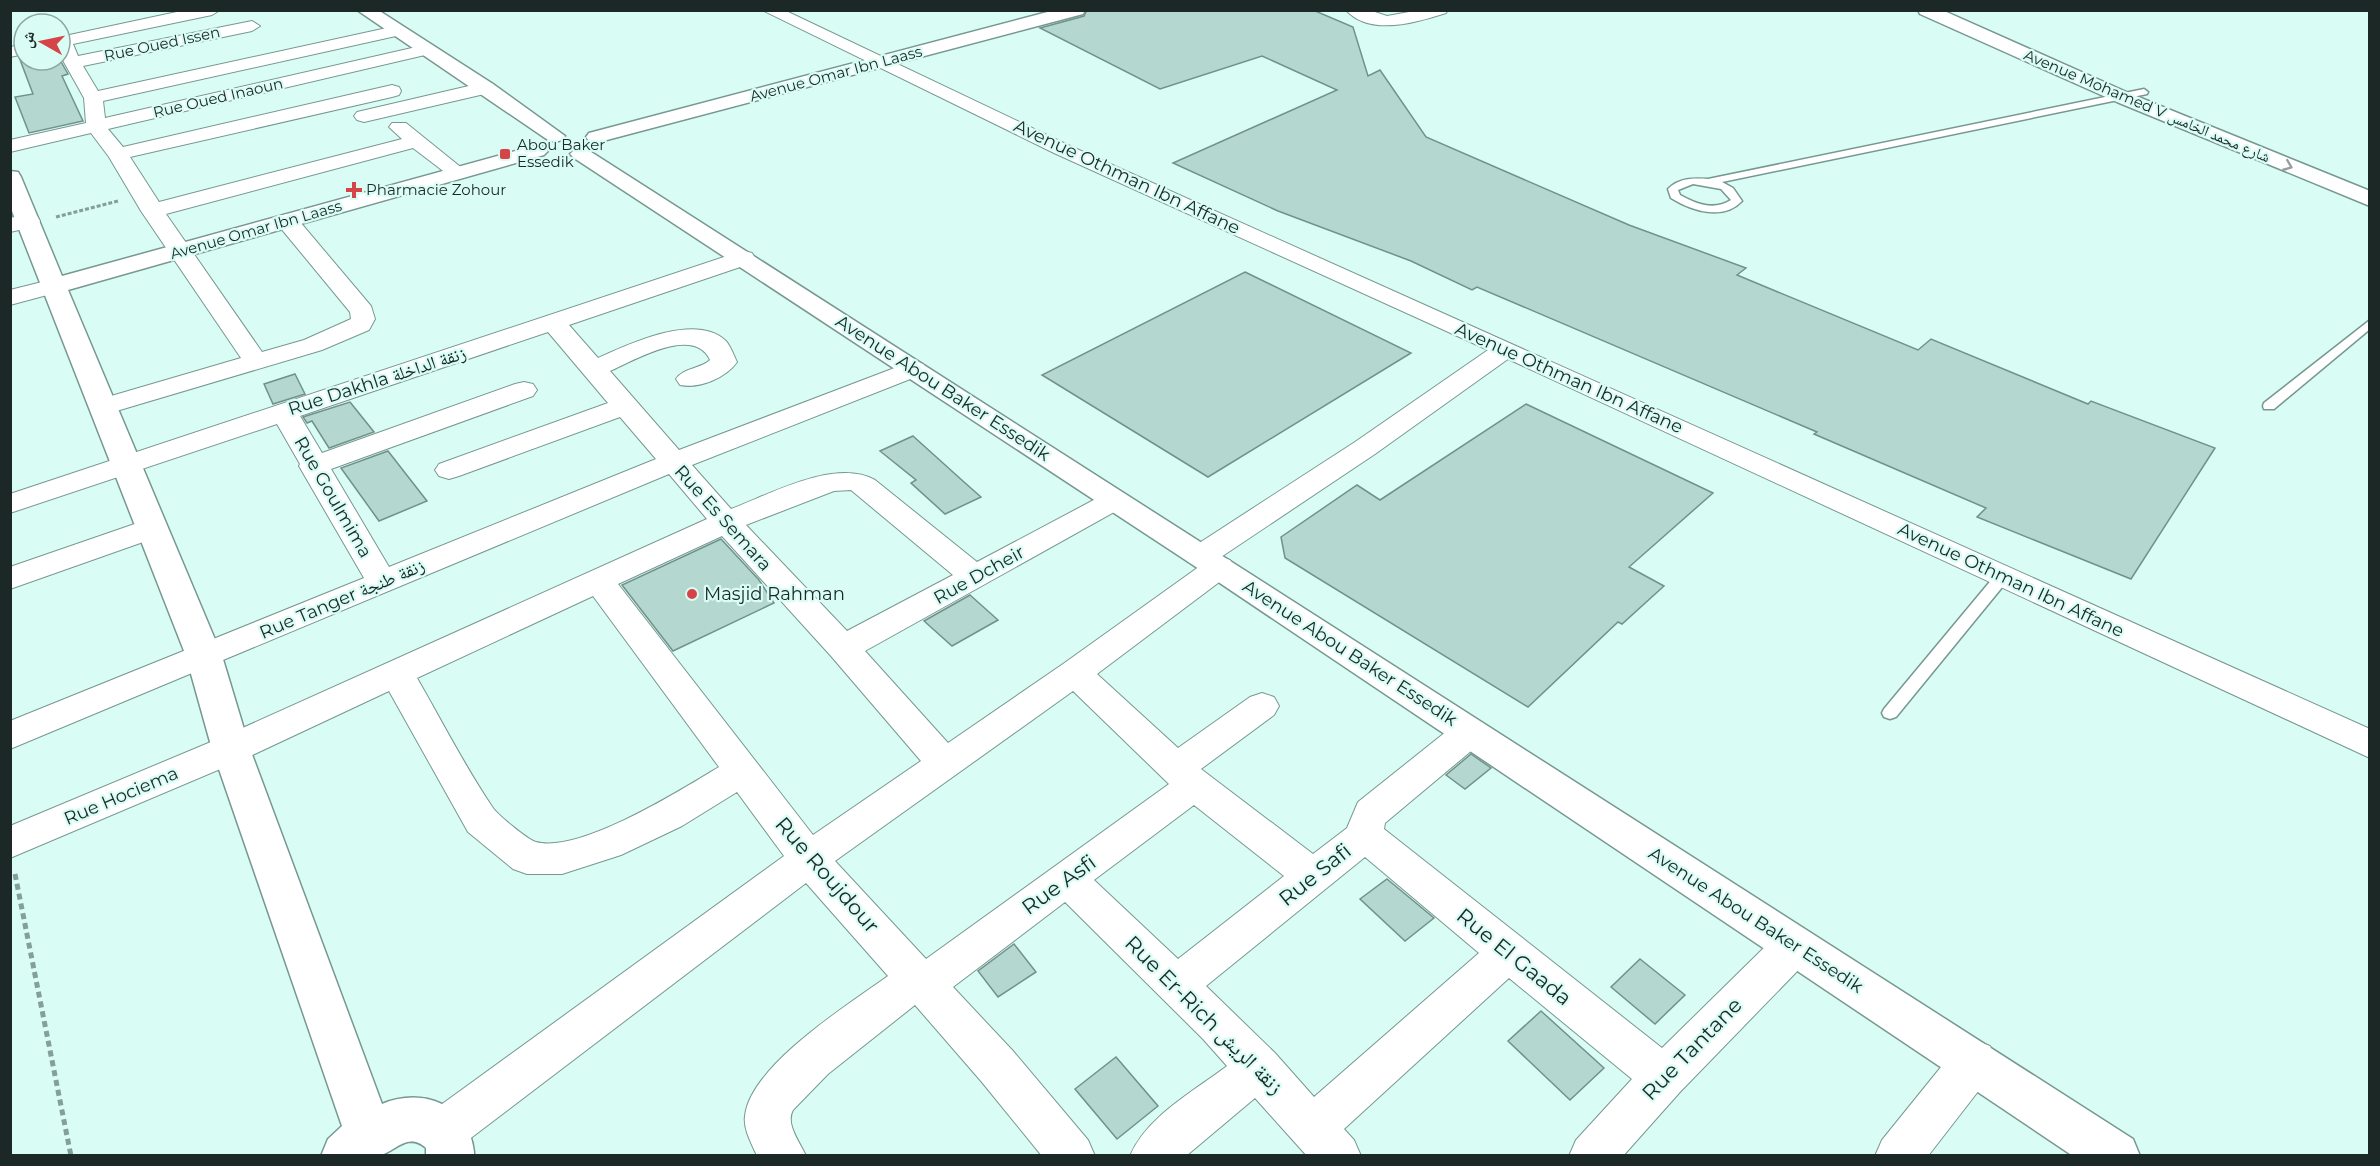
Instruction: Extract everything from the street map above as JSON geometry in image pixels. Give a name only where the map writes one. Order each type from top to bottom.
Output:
[{"type":"street","points":[[72,40],[212,10]]},
{"type":"street","points":[[239,10],[280,57]]},
{"type":"street","name":"Avenue Othman Ibn Affane","points":[[770,10],[1062,149],[1506,349],[2370,745]]},
{"type":"street","name":"Avenue Omar Ibn Laass","points":[[10,298],[458,174],[564,149],[1077,10]]},
{"type":"street","points":[[1354,10],[1376,20],[1393,22],[1440,10]]},
{"type":"street","name":"Avenue Mohamed V شارع محمد الخامس","points":[[1926,10],[2124,98],[2370,199]]},
{"type":"street","name":"Avenue Mohamed V شارع محمد الخامس","points":[[1953,10],[2144,92],[2370,182]]},
{"type":"street","name":"Avenue Abou Baker Essedik","points":[[374,12],[396,31],[486,88],[564,149],[744,258],[2116,1155]]},
{"type":"street","name":"Rue Oued Issen","points":[[72,63],[252,26]]},
{"type":"street","points":[[93,98],[396,31]]},
{"type":"street","points":[[162,44],[191,76]]},
{"type":"street","name":"Rue Oued Inaoun","points":[[10,146],[425,50]]},
{"type":"street","points":[[72,63],[93,98],[96,127],[118,154],[147,203],[256,362]]},
{"type":"street","points":[[313,76],[338,103],[353,115],[382,114],[486,88]]},
{"type":"street","points":[[118,154],[392,91]]},
{"type":"street","points":[[382,114],[458,174]]},
{"type":"street","points":[[147,203],[416,141]]},
{"type":"street","points":[[10,177],[23,223],[54,286],[204,656],[231,749],[357,1145],[390,1124],[411,1119],[429,1122],[447,1143],[809,860],[1075,673],[1210,562],[1365,448],[1506,349]]},
{"type":"street","points":[[103,407],[256,362],[360,326],[363,319],[362,311],[287,221]]},
{"type":"street","name":"Rue Dakhla زنقة الداخلة","points":[[10,504],[744,258]]},
{"type":"street","name":"Rue Es Semara","points":[[553,322],[726,522],[843,648],[945,764]]},
{"type":"street","points":[[593,369],[673,337],[693,336],[711,342],[723,356],[724,362],[713,371],[689,379]]},
{"type":"street","name":"Rue Tanger زنقة طنجة","points":[[10,736],[673,462],[914,369]]},
{"type":"street","points":[[313,466],[524,390]]},
{"type":"street","points":[[449,470],[624,406]]},
{"type":"street","name":"Rue Goulmima","points":[[284,412],[313,466],[382,582]]},
{"type":"street","name":"Rue Hociema","points":[[12,852],[396,672],[599,582],[726,522],[830,482],[856,481],[976,577]]},
{"type":"street","name":"Rue Dcheir","points":[[843,648],[1115,500]]},
{"type":"street","points":[[10,579],[152,528]]},
{"type":"street","name":"Rue Roujdour","points":[[599,582],[809,860],[997,1066],[1072,1155]]},
{"type":"street","points":[[396,672],[481,821],[527,858],[562,858],[607,844],[669,815],[742,771]]},
{"type":"street","points":[[1075,673],[1185,776],[1312,875]]},
{"type":"street","name":"Rue Asfi","points":[[783,1155],[768,1125],[769,1108],[789,1080],[842,1035],[1066,879],[1262,706]]},
{"type":"street","name":"Rue Safi","points":[[1175,986],[1365,835],[1366,823],[1371,813],[1470,732]]},
{"type":"street","name":"Rue El Gaada","points":[[1365,835],[1664,1077]]},
{"type":"street","name":"Rue Er-Rich زنقة الريش","points":[[1066,879],[1259,1068],[1325,1142]]},
{"type":"street","name":"Rue Tantane","points":[[1592,1155],[1664,1077],[1794,946]]},
{"type":"street","points":[[1325,1142],[1508,953]]},
{"type":"street","points":[[1898,1155],[1974,1061]]},
{"type":"street","points":[[1153,1155],[1182,1128],[1259,1068]]},
{"type":"lane","points":[[1710,182],[1734,193],[1737,201],[1723,208],[1700,208],[1684,203],[1675,196],[1673,189],[1680,184],[1693,181],[1710,182],[2124,98],[2144,92]]},
{"type":"lane","points":[[2269,406],[2370,323]]},
{"type":"lane","points":[[1890,713],[2003,576]]},
{"type":"path","points":[[23,223],[147,203]]},
{"type":"path","points":[[12,852],[71,1155]]},
{"type":"building","points":[[1087,10],[1313,10],[1353,27],[1368,76],[1380,70],[1426,137],[1629,225],[1746,268],[1737,275],[1918,350],[1931,339],[2088,404],[2091,401],[2215,448],[2131,579],[1977,517],[1986,508],[1814,434],[1817,432],[1477,287],[1472,290],[1411,261],[1278,211],[1173,163],[1337,90],[1262,56],[1160,89],[1040,28],[1084,16]]},
{"type":"building","points":[[25,72],[67,72],[68,74],[62,76],[83,121],[29,133],[15,97],[33,94]]},
{"type":"building","points":[[1245,272],[1411,353],[1208,477],[1042,375]]},
{"type":"building","points":[[295,374],[305,394],[273,404],[264,384]]},
{"type":"building","points":[[350,402],[374,432],[329,448],[312,421],[307,423],[303,417]]},
{"type":"building","points":[[1526,404],[1713,493],[1629,567],[1664,586],[1622,624],[1618,622],[1528,707],[1285,558],[1281,537],[1357,485],[1380,500]]},
{"type":"building","points":[[913,436],[981,497],[945,514],[911,483],[916,480],[880,451]]},
{"type":"building","points":[[388,451],[427,501],[379,521],[341,468]]},
{"type":"building","name":"Masjid Rahman","points":[[721,539],[759,580],[774,603],[673,651],[622,585]]},
{"type":"building","points":[[970,595],[998,620],[952,646],[924,621]]},
{"type":"building","points":[[1471,754],[1491,768],[1465,789],[1446,775]]},
{"type":"building","points":[[1387,879],[1434,918],[1405,941],[1360,899]]},
{"type":"building","points":[[1014,944],[1036,972],[998,997],[978,971]]},
{"type":"building","points":[[1640,959],[1685,995],[1655,1024],[1611,987]]},
{"type":"building","points":[[1541,1011],[1604,1068],[1570,1100],[1508,1041]]},
{"type":"building","points":[[1116,1057],[1158,1106],[1117,1139],[1075,1089]]},
{"type":"place","name":"Abou Baker Essedik","points":[[505,154]]},
{"type":"place","name":"Pharmacie Zohour","points":[[354,190]]},
{"type":"place","name":"Masjid Rahman","points":[[692,594]]}]
